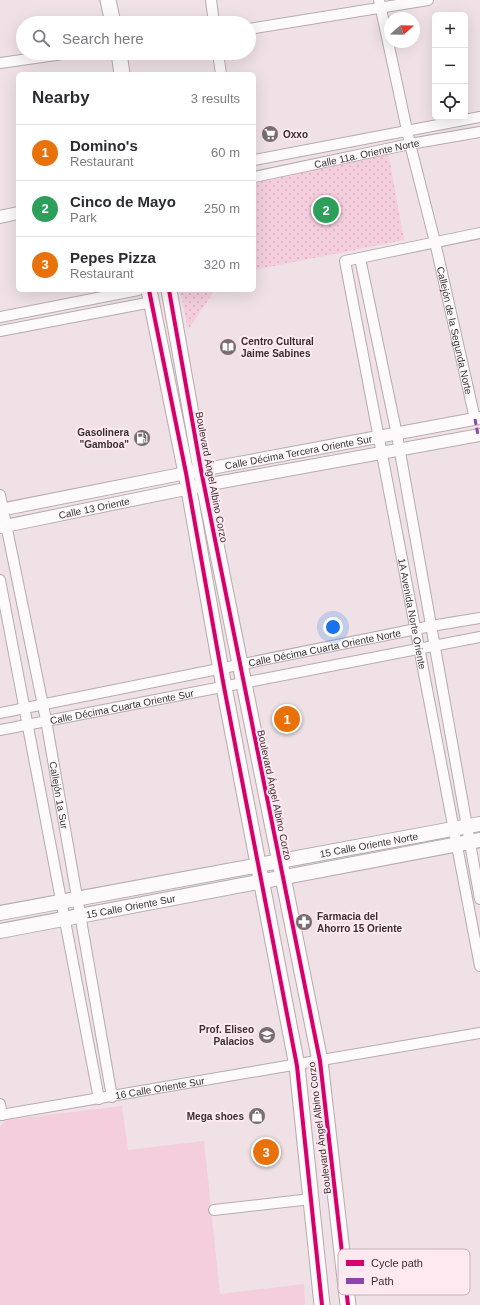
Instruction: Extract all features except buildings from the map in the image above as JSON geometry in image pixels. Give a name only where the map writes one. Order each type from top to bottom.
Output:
[{"type":"main road","points":[[108,0],[111,16]]},
{"type":"main road","points":[[120,60],[122,72]]},
{"type":"main road","name":"Boulevard Ángel Albino Corzo","points":[[169,292],[202,470],[320,1061],[342,1249]]},
{"type":"main road","name":"Boulevard Ángel Albino Corzo","points":[[151,296],[186,473],[224,687],[297,1066],[322,1305]]},
{"type":"main road","name":"15 Calle Oriente Norte","points":[[258,864],[474,826]]},
{"type":"main road","name":"15 Calle Oriente Norte","points":[[262,881],[469,842]]},
{"type":"main road","name":"15 Calle Oriente Sur","points":[[0,913],[62,900],[258,864]]},
{"type":"main road","name":"15 Calle Oriente Sur","points":[[0,931],[262,881]]},
{"type":"main road","name":"Boulevard Ángel Albino Corzo","points":[[347,1295],[348,1305]]},
{"type":"street","points":[[211,0],[213,16]]},
{"type":"street","points":[[256,28],[380,4],[428,0]]},
{"type":"street","name":"Callejón de la Segunda Norte","points":[[380,4],[410,144],[477,419]]},
{"type":"street","points":[[0,63],[21,60]]},
{"type":"street","points":[[219,60],[221,72]]},
{"type":"street","name":"Calle 11a. Oriente Norte","points":[[256,160],[480,117]]},
{"type":"street","name":"Calle 11a. Oriente Norte","points":[[256,177],[410,144],[480,132]]},
{"type":"street","points":[[0,217],[16,213]]},
{"type":"street","points":[[360,258],[480,233]]},
{"type":"street","name":"1A Avenida Norte Oriente","points":[[480,899],[469,842],[454,829],[414,630],[345,261],[360,258],[397,435],[435,646],[474,826],[469,842],[480,966]]},
{"type":"street","points":[[0,317],[55,305],[128,292]]},
{"type":"street","points":[[0,331],[95,312],[151,296]]},
{"type":"street","points":[[92,299],[95,312]]},
{"type":"street","points":[[55,305],[58,320]]},
{"type":"street","name":"Calle Décima Tercera Oriente Sur","points":[[2,510],[186,473],[477,419]]},
{"type":"street","name":"Calle Décima Tercera Oriente Sur","points":[[189,489],[399,449],[479,438]]},
{"type":"street","points":[[292,454],[296,468]]},
{"type":"street","name":"Calle 13 Oriente","points":[[3,526],[189,489]]},
{"type":"street","name":"Callejón 1a Sur","points":[[0,495],[3,526],[46,720],[112,1097]]},
{"type":"street","name":"Callejón 1a Sur","points":[[0,580],[40,783],[99,1099]]},
{"type":"street","name":"Calle Décima Cuarta Oriente Norte","points":[[241,666],[431,626],[480,618]]},
{"type":"street","name":"Calle Décima Cuarta Oriente Norte","points":[[244,682],[480,637]]},
{"type":"street","name":"Calle Décima Cuarta Oriente Sur","points":[[0,713],[241,666]]},
{"type":"street","points":[[169,680],[172,696]]},
{"type":"street","name":"Calle Décima Cuarta Oriente Sur","points":[[0,730],[28,723],[244,682]]},
{"type":"street","points":[[40,783],[57,780]]},
{"type":"street","name":"16 Calle Oriente Sur","points":[[1,1116],[297,1066],[480,1033]]},
{"type":"street","points":[[0,1104],[1,1116]]},
{"type":"street","points":[[214,1210],[311,1199]]},
{"type":"shaded area","points":[[388,152],[404,240],[256,270],[256,179]]},
{"type":"shaded area","points":[[180,292],[214,292],[188,330]]},
{"type":"shaded area","points":[[122,1106],[128,1150],[204,1141],[220,1294],[304,1284],[305,1305],[0,1305],[0,1126],[7,1120]]},
{"type":"marked path","points":[[475,419],[478,435]]},
{"type":"cycle path","points":[[149,292],[186,473],[224,687],[297,1066],[322,1305]]},
{"type":"cycle path","points":[[169,292],[201,470],[320,1061],[342,1249]]},
{"type":"cycle path","points":[[347,1295],[348,1305]]},
{"type":"place","name":"Oxxo","points":[[270,134]]},
{"type":"place","name":"Cinco de Mayo","points":[[326,210]]},
{"type":"place","name":"Centro Cultural Jaime Sabines","points":[[228,347]]},
{"type":"place","name":"Gasolinera \"Gamboa\"","points":[[142,438]]},
{"type":"place","name":"Domino's","points":[[287,719]]},
{"type":"place","name":"Farmacia del Ahorro 15 Oriente","points":[[304,922]]},
{"type":"place","name":"Prof. Eliseo Palacios","points":[[267,1035]]},
{"type":"place","name":"Mega shoes","points":[[257,1116]]},
{"type":"place","name":"Pepes Pizza","points":[[266,1152]]}]
